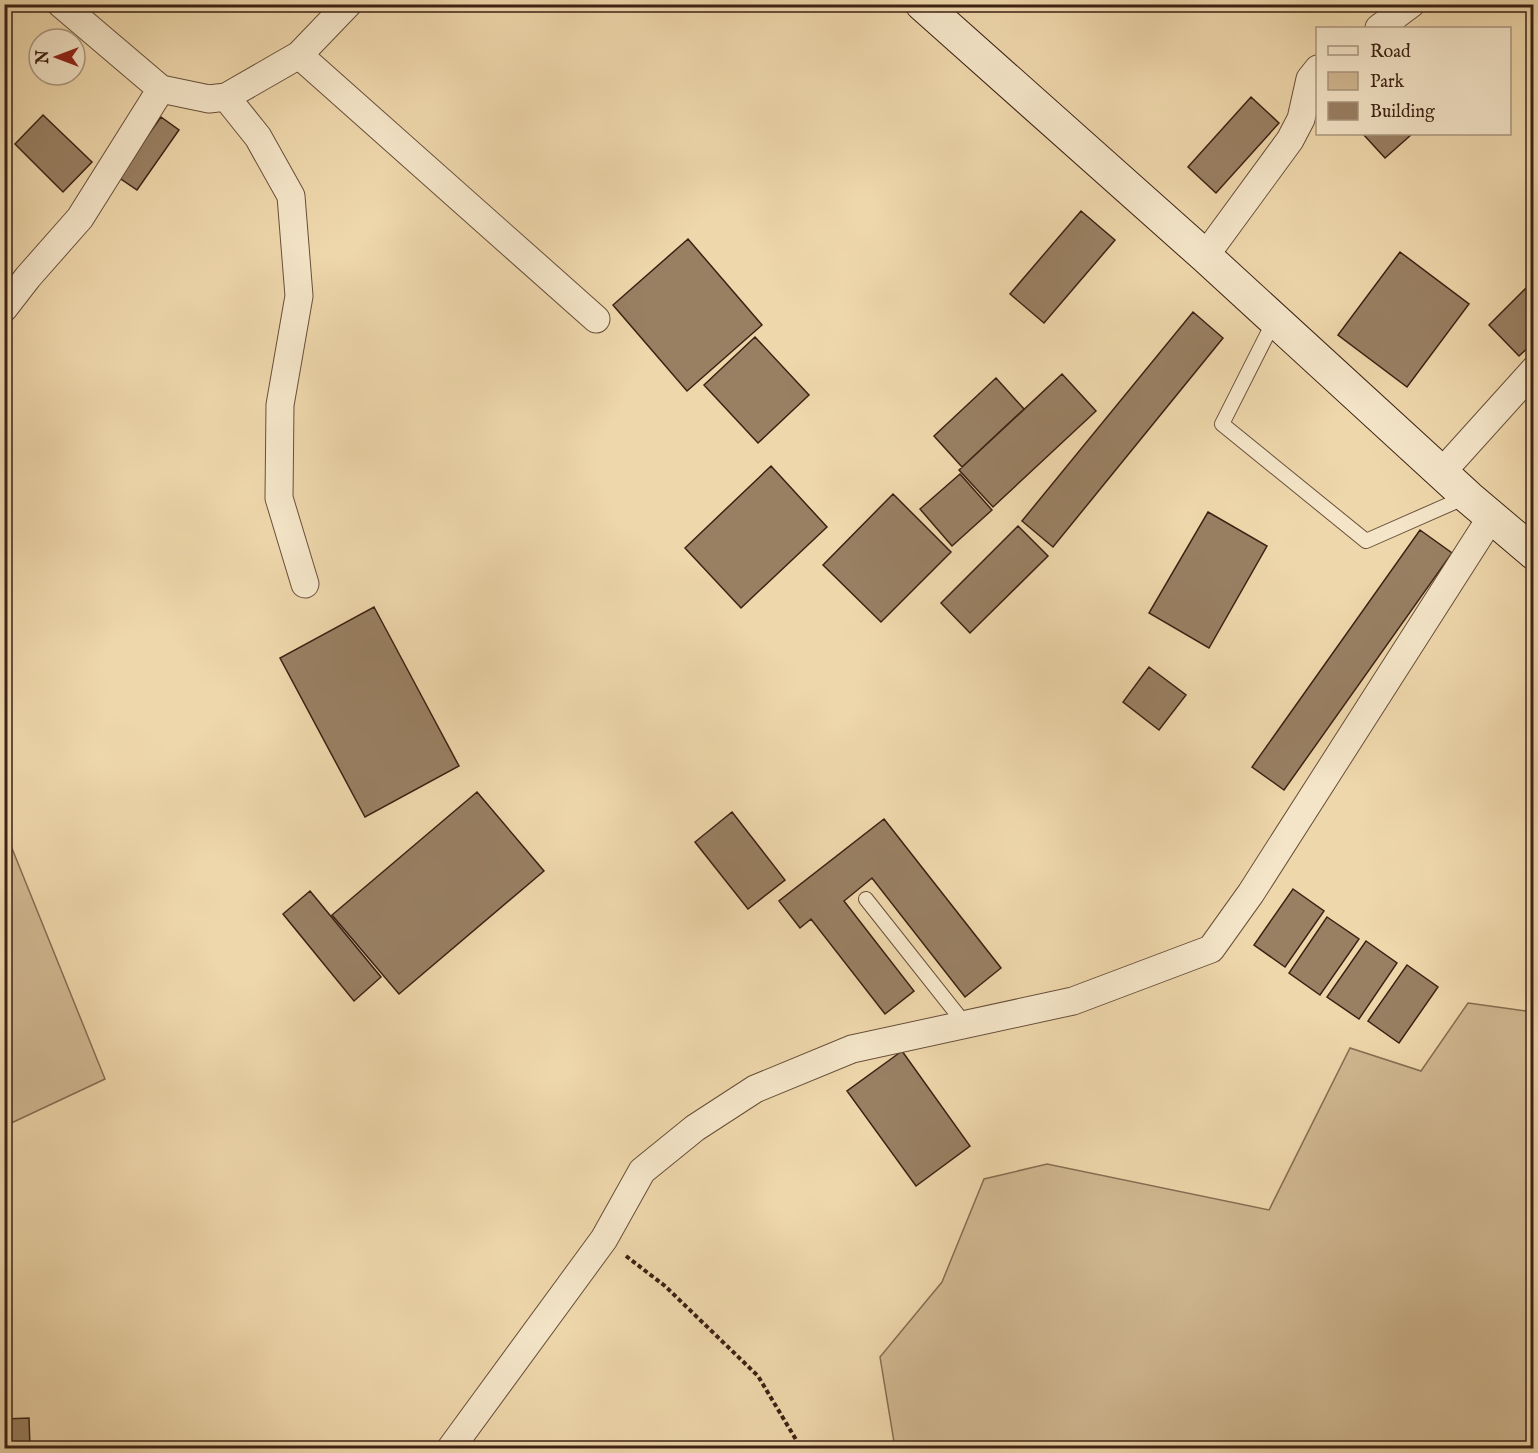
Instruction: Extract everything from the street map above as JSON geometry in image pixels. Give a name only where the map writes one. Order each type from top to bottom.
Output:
[{"type":"main road","points":[[922,4],[1206,256],[1480,506],[1529,541]]},
{"type":"street","points":[[61,4],[161,89],[209,99],[226,97],[299,54],[348,4]]},
{"type":"street","points":[[1380,27],[1411,4]]},
{"type":"street","points":[[299,54],[596,319]]},
{"type":"street","points":[[1206,256],[1290,140],[1301,118],[1310,79],[1316,70]]},
{"type":"street","points":[[4,308],[80,218],[161,89]]},
{"type":"street","points":[[226,97],[258,137],[291,196],[299,296],[280,405],[279,498],[305,584]]},
{"type":"street","points":[[1442,472],[1533,370]]},
{"type":"street","points":[[451,1449],[604,1239],[642,1171],[695,1128],[755,1089],[852,1049],[1072,1001],[1211,949],[1257,883],[1480,506]]},
{"type":"lane","points":[[1275,319],[1222,424],[1366,541],[1480,506]]},
{"type":"lane","points":[[866,899],[964,1024]]},
{"type":"path","points":[[604,1239],[665,1286],[758,1377],[801,1449]]},
{"type":"green space","points":[[5,831],[105,1079],[4,1126]]},
{"type":"green space","points":[[1468,1003],[1533,1012],[1533,1448],[895,1448],[880,1357],[942,1282],[984,1179],[1047,1164],[1269,1210],[1350,1048],[1421,1071]]},
{"type":"building","points":[[1251,97],[1279,123],[1216,193],[1188,167]]},
{"type":"building","points":[[43,115],[92,162],[63,192],[15,144]]},
{"type":"building","points":[[161,117],[179,130],[137,190],[118,177]]},
{"type":"building","points":[[1364,135],[1411,135],[1385,158]]},
{"type":"building","points":[[1081,211],[1115,240],[1044,323],[1010,294]]},
{"type":"building","points":[[688,239],[762,325],[687,391],[613,305]]},
{"type":"building","points":[[1400,252],[1469,304],[1407,387],[1338,335]]},
{"type":"building","points":[[1532,282],[1534,284],[1534,342],[1519,356],[1489,325]]},
{"type":"building","points":[[1193,312],[1223,338],[1053,547],[1022,521]]},
{"type":"building","points":[[755,337],[809,395],[758,443],[704,385]]},
{"type":"building","points":[[1062,374],[1096,411],[993,507],[959,470]]},
{"type":"building","points":[[996,378],[1024,409],[962,467],[934,436]]},
{"type":"building","points":[[771,466],[827,527],[741,608],[685,548]]},
{"type":"building","points":[[960,474],[992,510],[952,546],[920,509]]},
{"type":"building","points":[[893,494],[951,552],[881,622],[823,565]]},
{"type":"building","points":[[1208,512],[1267,546],[1209,648],[1149,613]]},
{"type":"building","points":[[1018,526],[1048,556],[970,633],[941,603]]},
{"type":"building","points":[[1420,530],[1452,553],[1284,790],[1252,767]]},
{"type":"building","points":[[374,607],[459,766],[365,817],[280,658]]},
{"type":"building","points":[[1149,667],[1186,695],[1159,730],[1123,702]]},
{"type":"building","points":[[477,792],[544,871],[399,994],[332,915]]},
{"type":"building","points":[[732,812],[785,880],[748,909],[695,842]]},
{"type":"building","points":[[884,819],[1001,968],[965,997],[872,878],[844,901],[914,991],[885,1014],[811,919],[800,928],[779,901]]},
{"type":"building","points":[[1293,889],[1324,911],[1285,967],[1254,945]]},
{"type":"building","points":[[310,891],[381,977],[354,1001],[283,914]]},
{"type":"building","points":[[1327,917],[1359,939],[1320,995],[1289,973]]},
{"type":"building","points":[[1366,941],[1397,963],[1359,1019],[1327,997]]},
{"type":"building","points":[[1407,965],[1438,987],[1399,1043],[1368,1021]]},
{"type":"building","points":[[902,1051],[970,1146],[916,1186],[847,1091]]},
{"type":"building","points":[[29,1418],[30,1448],[4,1448],[4,1419]]}]
